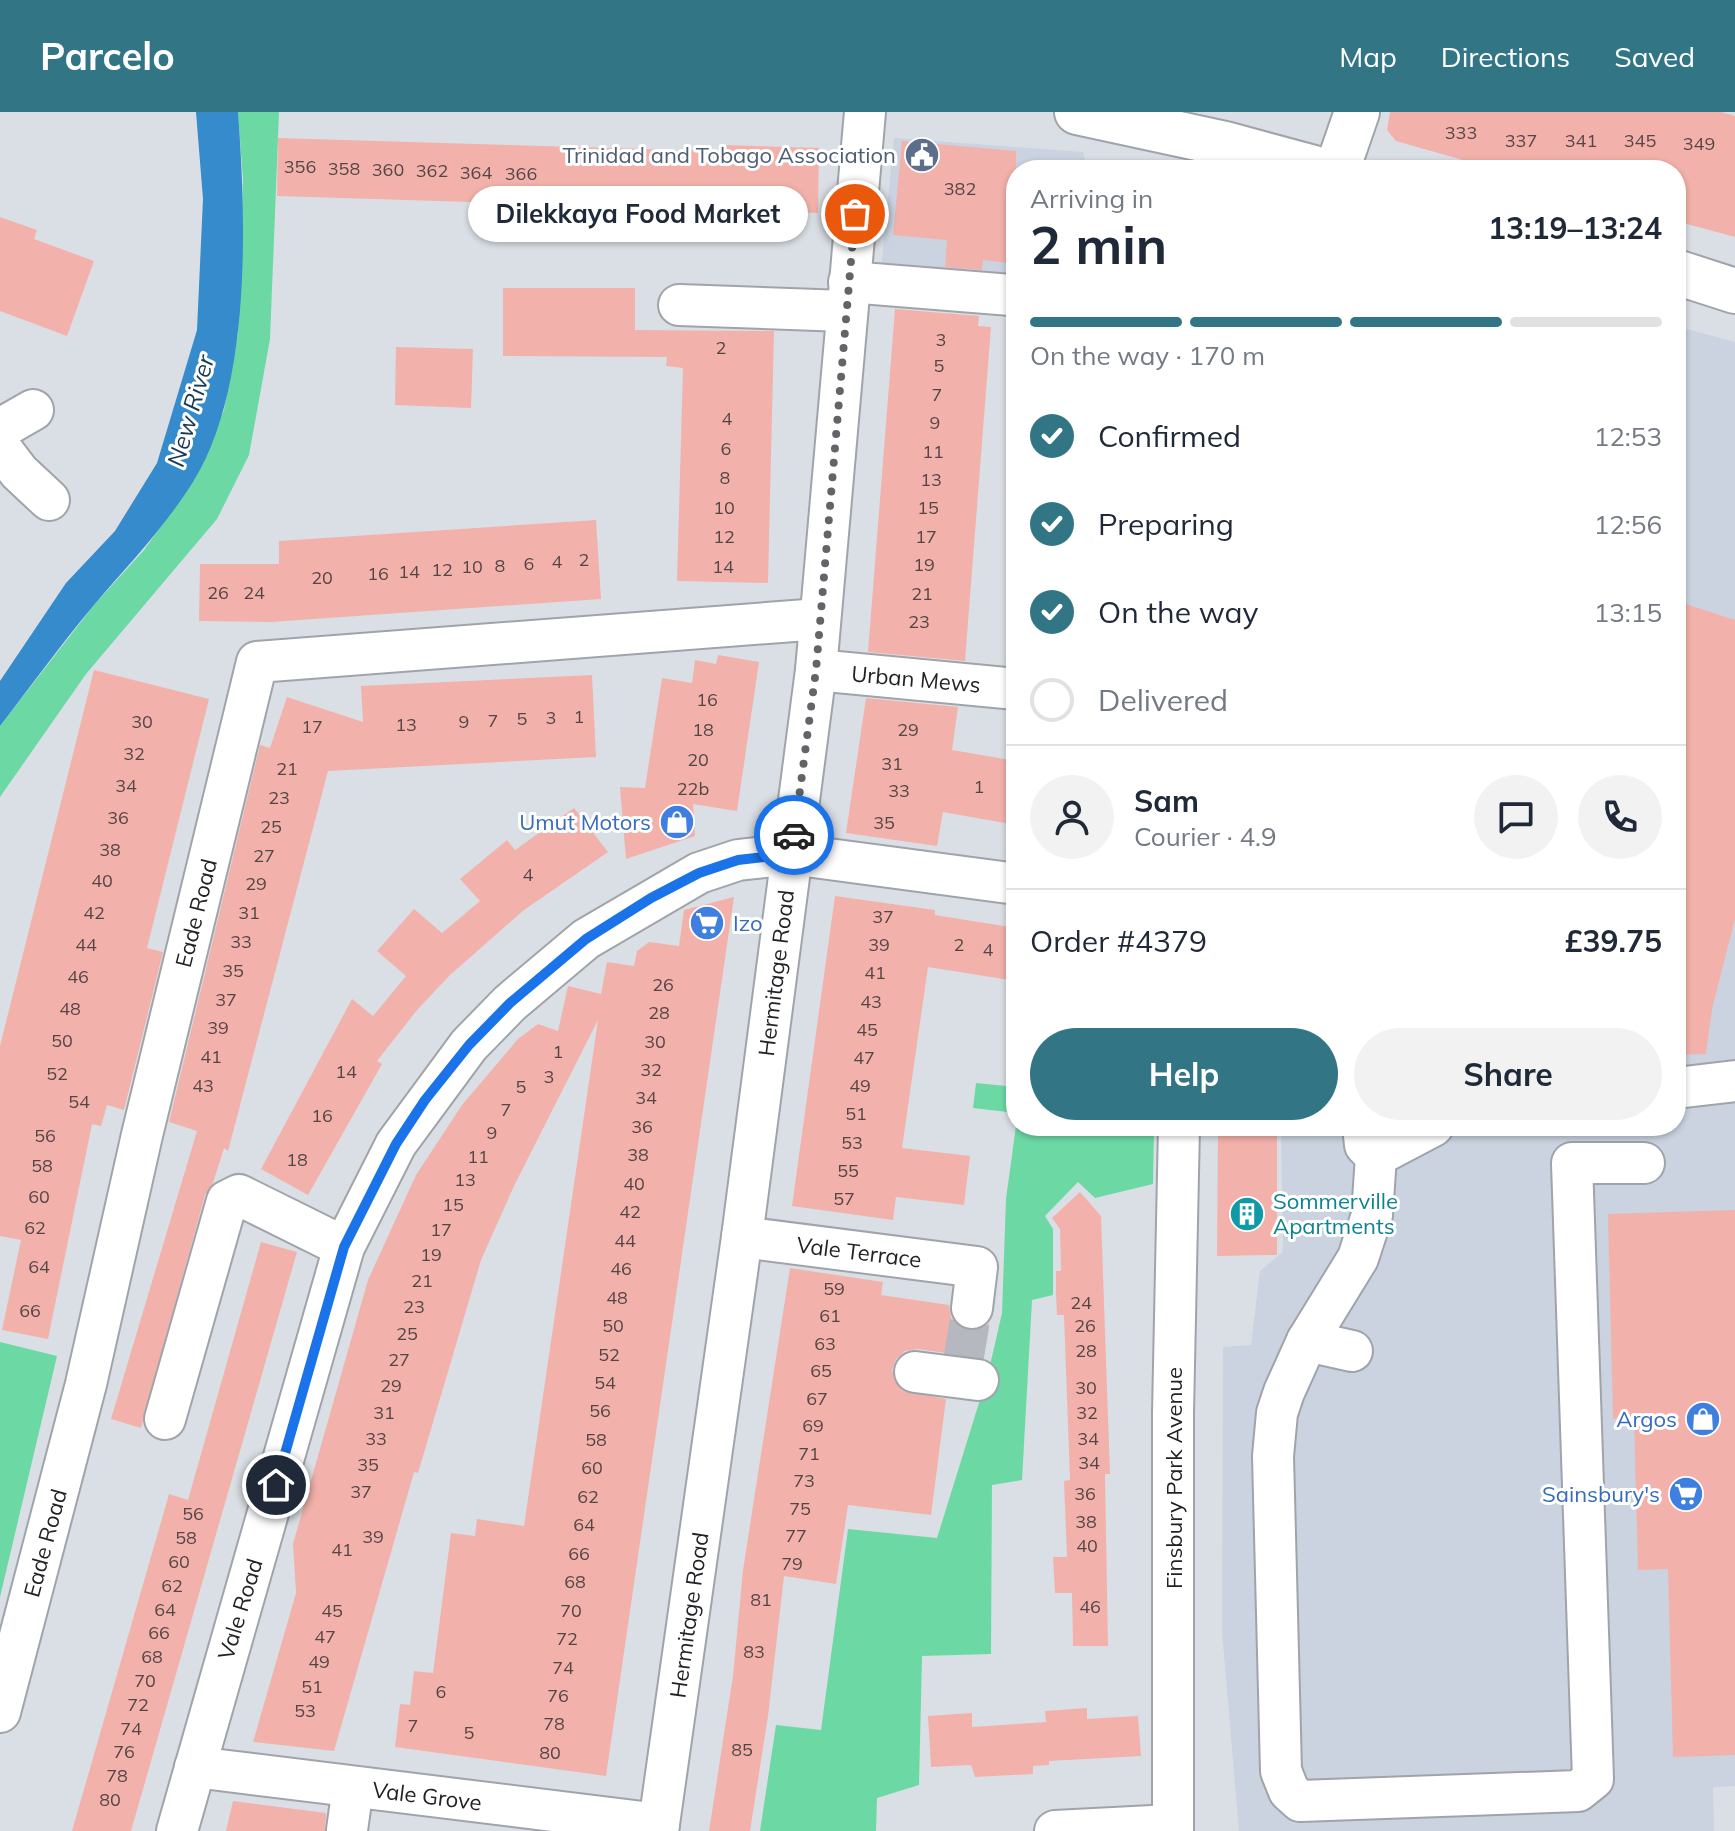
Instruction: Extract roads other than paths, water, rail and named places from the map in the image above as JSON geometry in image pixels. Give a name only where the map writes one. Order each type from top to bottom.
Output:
[{"type":"main road","points":[[1077,112],[1284,160]]},
{"type":"main road","points":[[1340,160],[1357,112]]},
{"type":"main road","points":[[1686,275],[1735,291]]},
{"type":"street","name":"Hermitage Road","points":[[659,1827],[742,1237],[816,670],[865,112]]},
{"type":"street","points":[[679,305],[847,297],[1006,295]]},
{"type":"street","points":[[0,447],[19,472],[49,500]]},
{"type":"street","name":"Eade Road","points":[[0,1712],[86,1384],[146,1120],[257,662],[820,619]]},
{"type":"street","name":"Urban Mews","points":[[816,670],[1006,688]]},
{"type":"street","points":[[791,854],[1006,883]]},
{"type":"street","name":"Vale Road","points":[[177,1831],[344,1247],[396,1144],[425,1100],[469,1045],[510,1003],[586,939],[651,898],[699,873],[738,860],[791,854]]},
{"type":"street","points":[[1686,1087],[1735,1081]]},
{"type":"street","name":"Finsbury Park Avenue","points":[[1172,1828],[1173,1413],[1179,1136]]},
{"type":"street","points":[[1391,1136],[1370,1141],[1372,1215],[1358,1258],[1307,1341],[1277,1413],[1273,1456],[1281,1771],[1289,1791],[1300,1801],[1578,1791],[1593,1779],[1572,1163],[1644,1163]]},
{"type":"street","points":[[165,1419],[227,1201],[239,1195],[344,1247]]},
{"type":"street","name":"Vale Terrace","points":[[742,1237],[977,1267],[972,1308]]},
{"type":"street","points":[[1307,1341],[1352,1351]]},
{"type":"street","points":[[915,1372],[968,1373]]},
{"type":"street","name":"Vale Grove","points":[[195,1767],[659,1827]]},
{"type":"street","points":[[347,1830],[353,1787]]},
{"type":"street","points":[[1055,1831],[1172,1828]]},
{"type":"water","name":"New River","points":[[196,112],[238,112],[241,155],[241,302],[226,400],[212,444],[193,482],[170,515],[82,620],[0,726],[0,681],[66,583],[115,531],[157,463],[197,330],[203,199]]},
{"type":"tunnel","points":[[963,1362],[972,1308]]},
{"type":"place","name":"Trinidad and Tobago Association","points":[[922,155]]},
{"type":"place","name":"Dilekkaya Food Market","points":[[855,214]]},
{"type":"place","name":"Umut Motors","points":[[677,822]]},
{"type":"place","name":"Izo","points":[[707,923]]},
{"type":"place","name":"Sommerville Apartments","points":[[1247,1214]]},
{"type":"place","name":"Argos","points":[[1703,1419]]},
{"type":"place","name":"Sainsbury's","points":[[1686,1494]]}]
